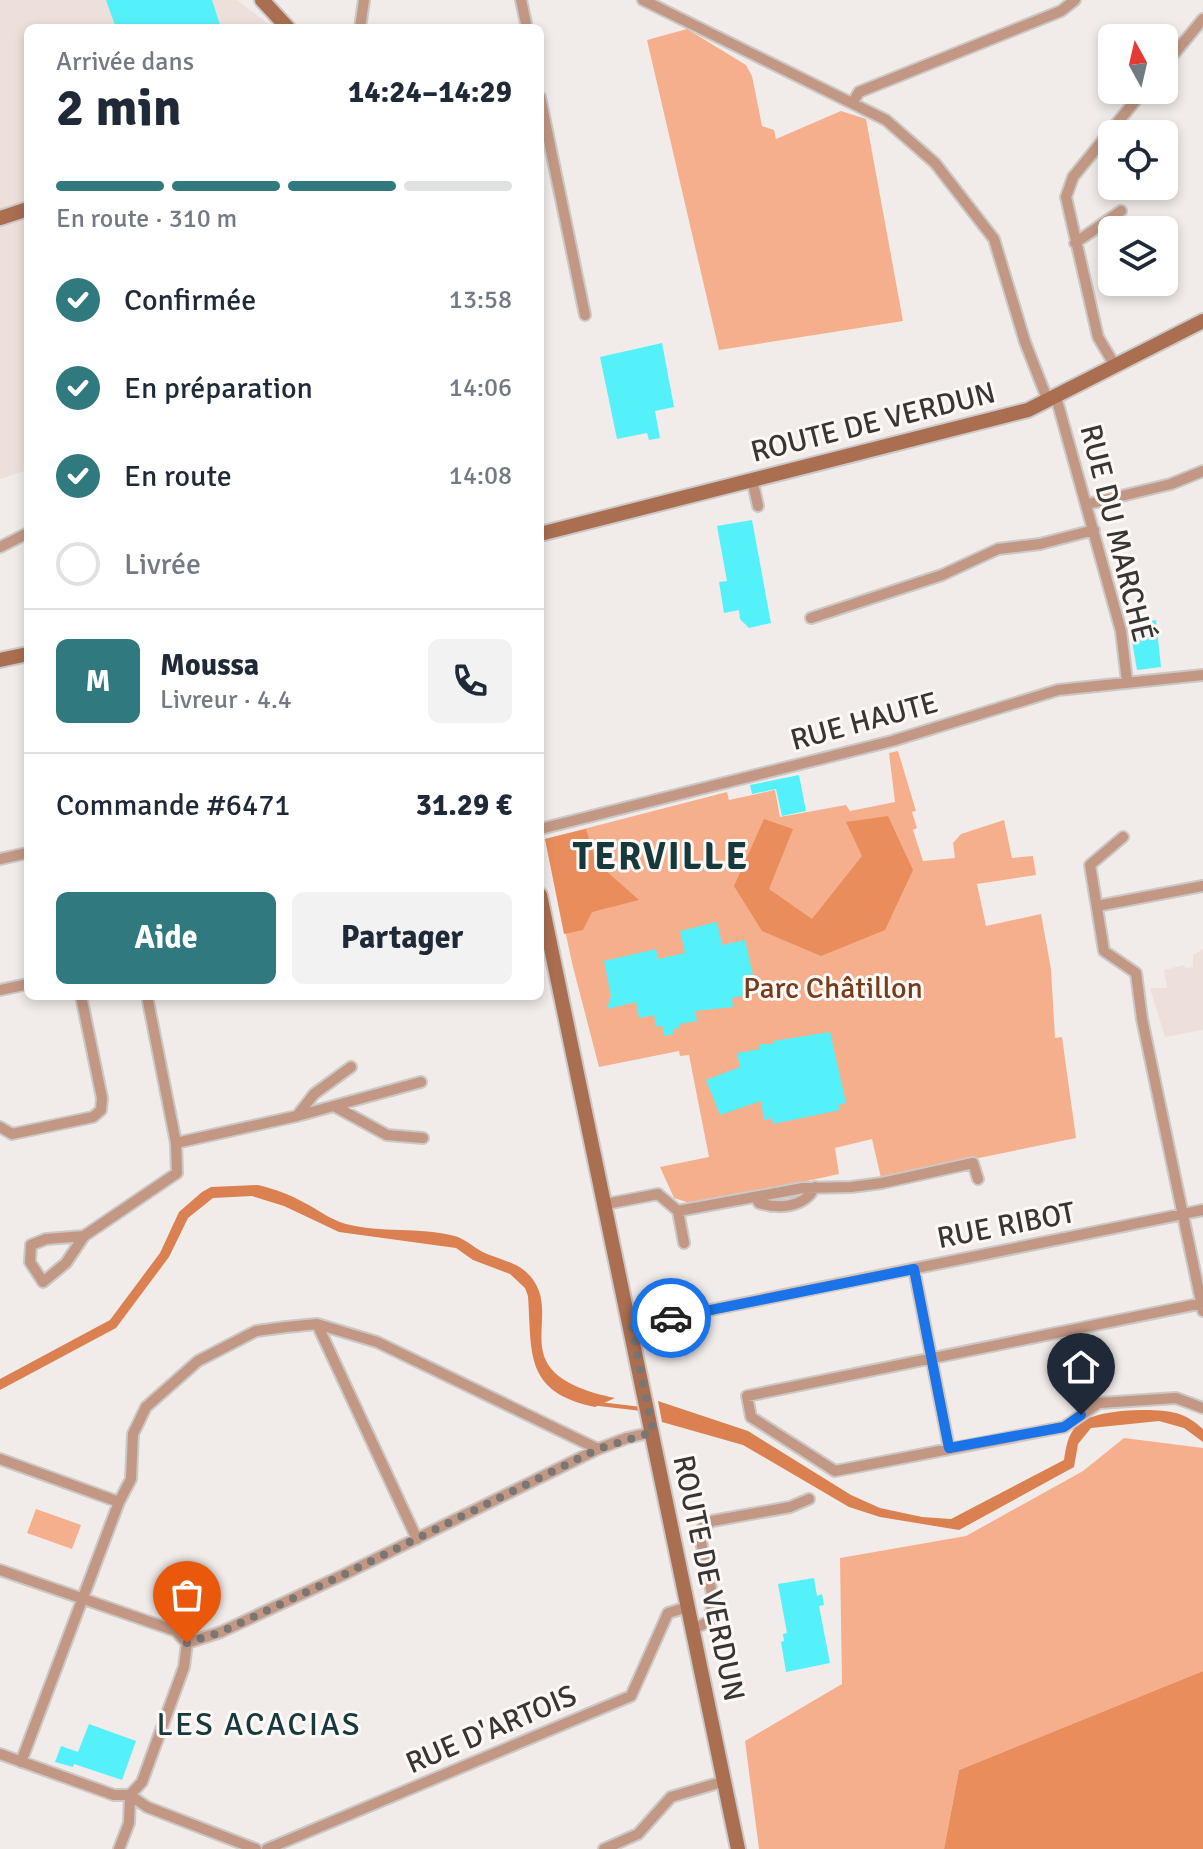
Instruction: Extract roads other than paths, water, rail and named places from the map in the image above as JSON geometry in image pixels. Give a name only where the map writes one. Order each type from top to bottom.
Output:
[{"type":"main road","points":[[262,0],[284,24]]},
{"type":"main road","points":[[0,218],[24,210]]},
{"type":"main road","name":"ROUTE DE VERDUN","points":[[544,533],[1028,410],[1203,321]]},
{"type":"main road","points":[[0,660],[24,655]]},
{"type":"main road","name":"ROUTE DE VERDUN","points":[[544,914],[738,1849]]},
{"type":"street","points":[[361,24],[364,0]]},
{"type":"street","points":[[521,0],[526,24]]},
{"type":"street","name":"RUE DU MARCHÉ","points":[[643,0],[886,120],[935,163],[994,239],[1025,342],[1052,399],[1088,504],[1121,631],[1127,681]]},
{"type":"street","points":[[853,102],[859,92],[1061,11],[1075,0]]},
{"type":"street","points":[[1178,49],[1203,19]]},
{"type":"street","points":[[1114,364],[1098,337],[1066,197],[1068,187],[1133,104]]},
{"type":"street","points":[[544,144],[585,315]]},
{"type":"street","points":[[1075,243],[1121,211]]},
{"type":"street","points":[[1088,504],[1171,484],[1203,471]]},
{"type":"street","points":[[752,479],[758,506]]},
{"type":"street","points":[[811,618],[942,575],[998,549],[1040,544],[1094,530]]},
{"type":"street","points":[[0,547],[24,535]]},
{"type":"street","name":"RUE HAUTE","points":[[544,828],[892,741],[1058,690],[1203,675]]},
{"type":"street","points":[[1123,837],[1090,865],[1104,951],[1136,973],[1142,1019],[1203,1306],[747,1396],[751,1417],[835,1471],[1064,1427],[1099,1403],[1176,1398],[1203,1408]]},
{"type":"street","points":[[0,859],[24,854]]},
{"type":"street","points":[[1097,906],[1203,886]]},
{"type":"street","points":[[0,990],[24,985]]},
{"type":"street","points":[[1,1129],[12,1134],[93,1117],[101,1110],[102,1098],[82,1000]]},
{"type":"street","points":[[84,1236],[46,1239],[31,1245],[30,1262],[43,1282],[66,1263],[84,1236],[177,1173],[176,1143],[148,1000]]},
{"type":"street","points":[[297,1116],[314,1094],[351,1067]]},
{"type":"street","points":[[176,1143],[297,1116],[421,1082]]},
{"type":"street","points":[[334,1106],[387,1135],[423,1138]]},
{"type":"street","points":[[678,1211],[815,1187],[882,1183],[973,1163],[978,1179]]},
{"type":"street","points":[[606,1204],[658,1194],[678,1211],[684,1243]]},
{"type":"street","name":"RUE RIBOT","points":[[631,1326],[1203,1210]]},
{"type":"street","points":[[914,1269],[949,1448]]},
{"type":"street","points":[[317,1324],[417,1539]]},
{"type":"street","points":[[21,1762],[119,1502],[131,1479],[133,1434],[146,1407],[198,1361],[256,1331],[317,1324],[377,1342],[598,1449]]},
{"type":"street","points":[[187,1643],[221,1632],[598,1449],[653,1432]]},
{"type":"street","points":[[0,1459],[119,1502]]},
{"type":"street","points":[[693,1629],[710,1621],[713,1598],[700,1537],[703,1527],[712,1521],[790,1507],[809,1499]]},
{"type":"street","points":[[0,1570],[176,1631],[187,1643],[184,1667],[142,1782],[130,1795],[129,1823],[119,1849]]},
{"type":"street","name":"RUE D'ARTOIS","points":[[267,1849],[631,1696],[668,1613],[688,1607]]},
{"type":"street","points":[[0,1754],[114,1795],[130,1795],[147,1807],[256,1849]]},
{"type":"street","points":[[604,1849],[638,1834],[671,1797],[725,1781]]},
{"type":"waterway","points":[[599,1404],[642,1409]]},
{"type":"district","name":"TERVILLE","points":[[661,856]]},
{"type":"district","name":"LES ACACIAS","points":[[259,1724]]},
{"type":"park label","name":"Parc Châtillon","points":[[833,988]]}]
